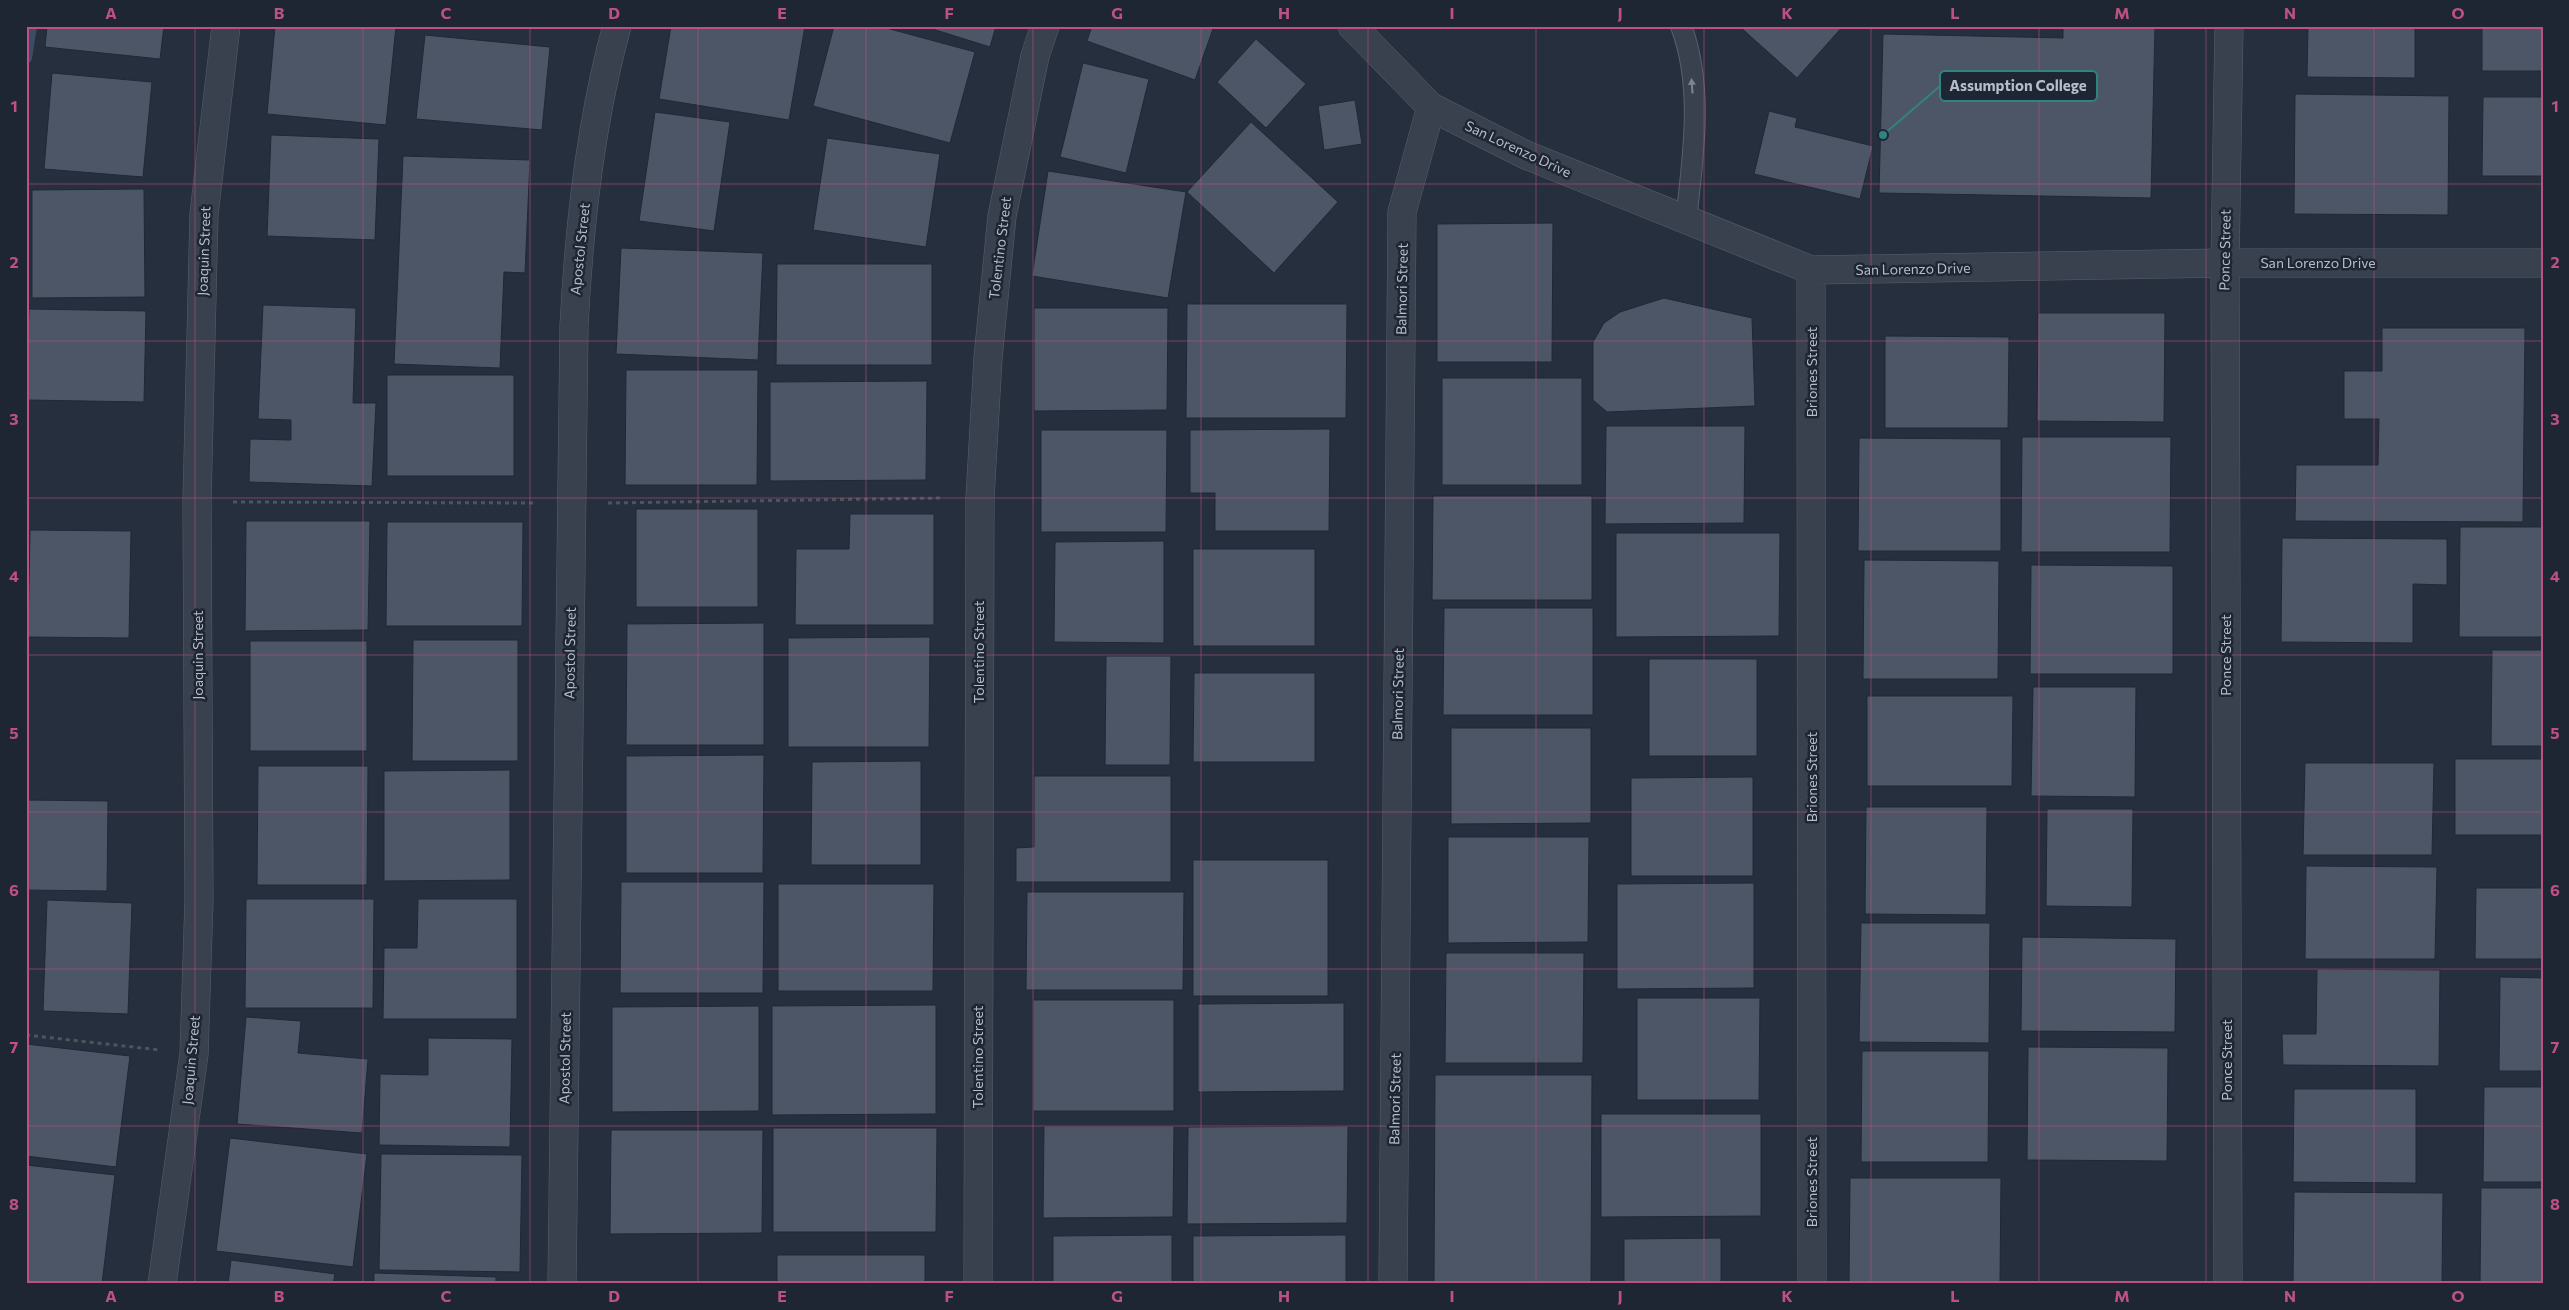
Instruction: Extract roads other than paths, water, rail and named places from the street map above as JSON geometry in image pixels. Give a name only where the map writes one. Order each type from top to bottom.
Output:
[{"type":"street","name":"Joaquin Street","points":[[162,1284],[194,1054],[199,900],[197,501],[204,214],[226,26]]},
{"type":"street","name":"Apostol Street","points":[[562,1284],[574,326],[579,236],[606,65],[617,26]]},
{"type":"street","name":"Tolentino Street","points":[[978,1284],[980,498],[988,358],[1002,216],[1035,56],[1045,26]]},
{"type":"street","name":"San Lorenzo Drive","points":[[1352,26],[1431,107],[1526,155],[1812,270],[2225,263],[2543,263]]},
{"type":"street","name":"Ponce Street","points":[[2228,1284],[2225,263],[2229,26]]},
{"type":"street","name":"Balmori Street","points":[[1393,1284],[1402,212],[1431,107]]},
{"type":"street","name":"Briones Street","points":[[1812,270],[1812,1284]]},
{"type":"lane","points":[[1681,26],[1690,50],[1695,135],[1686,220]]},
{"type":"waterway","points":[[26,58],[31,26]]},
{"type":"place","name":"Assumption College","points":[[1883,135]]}]
